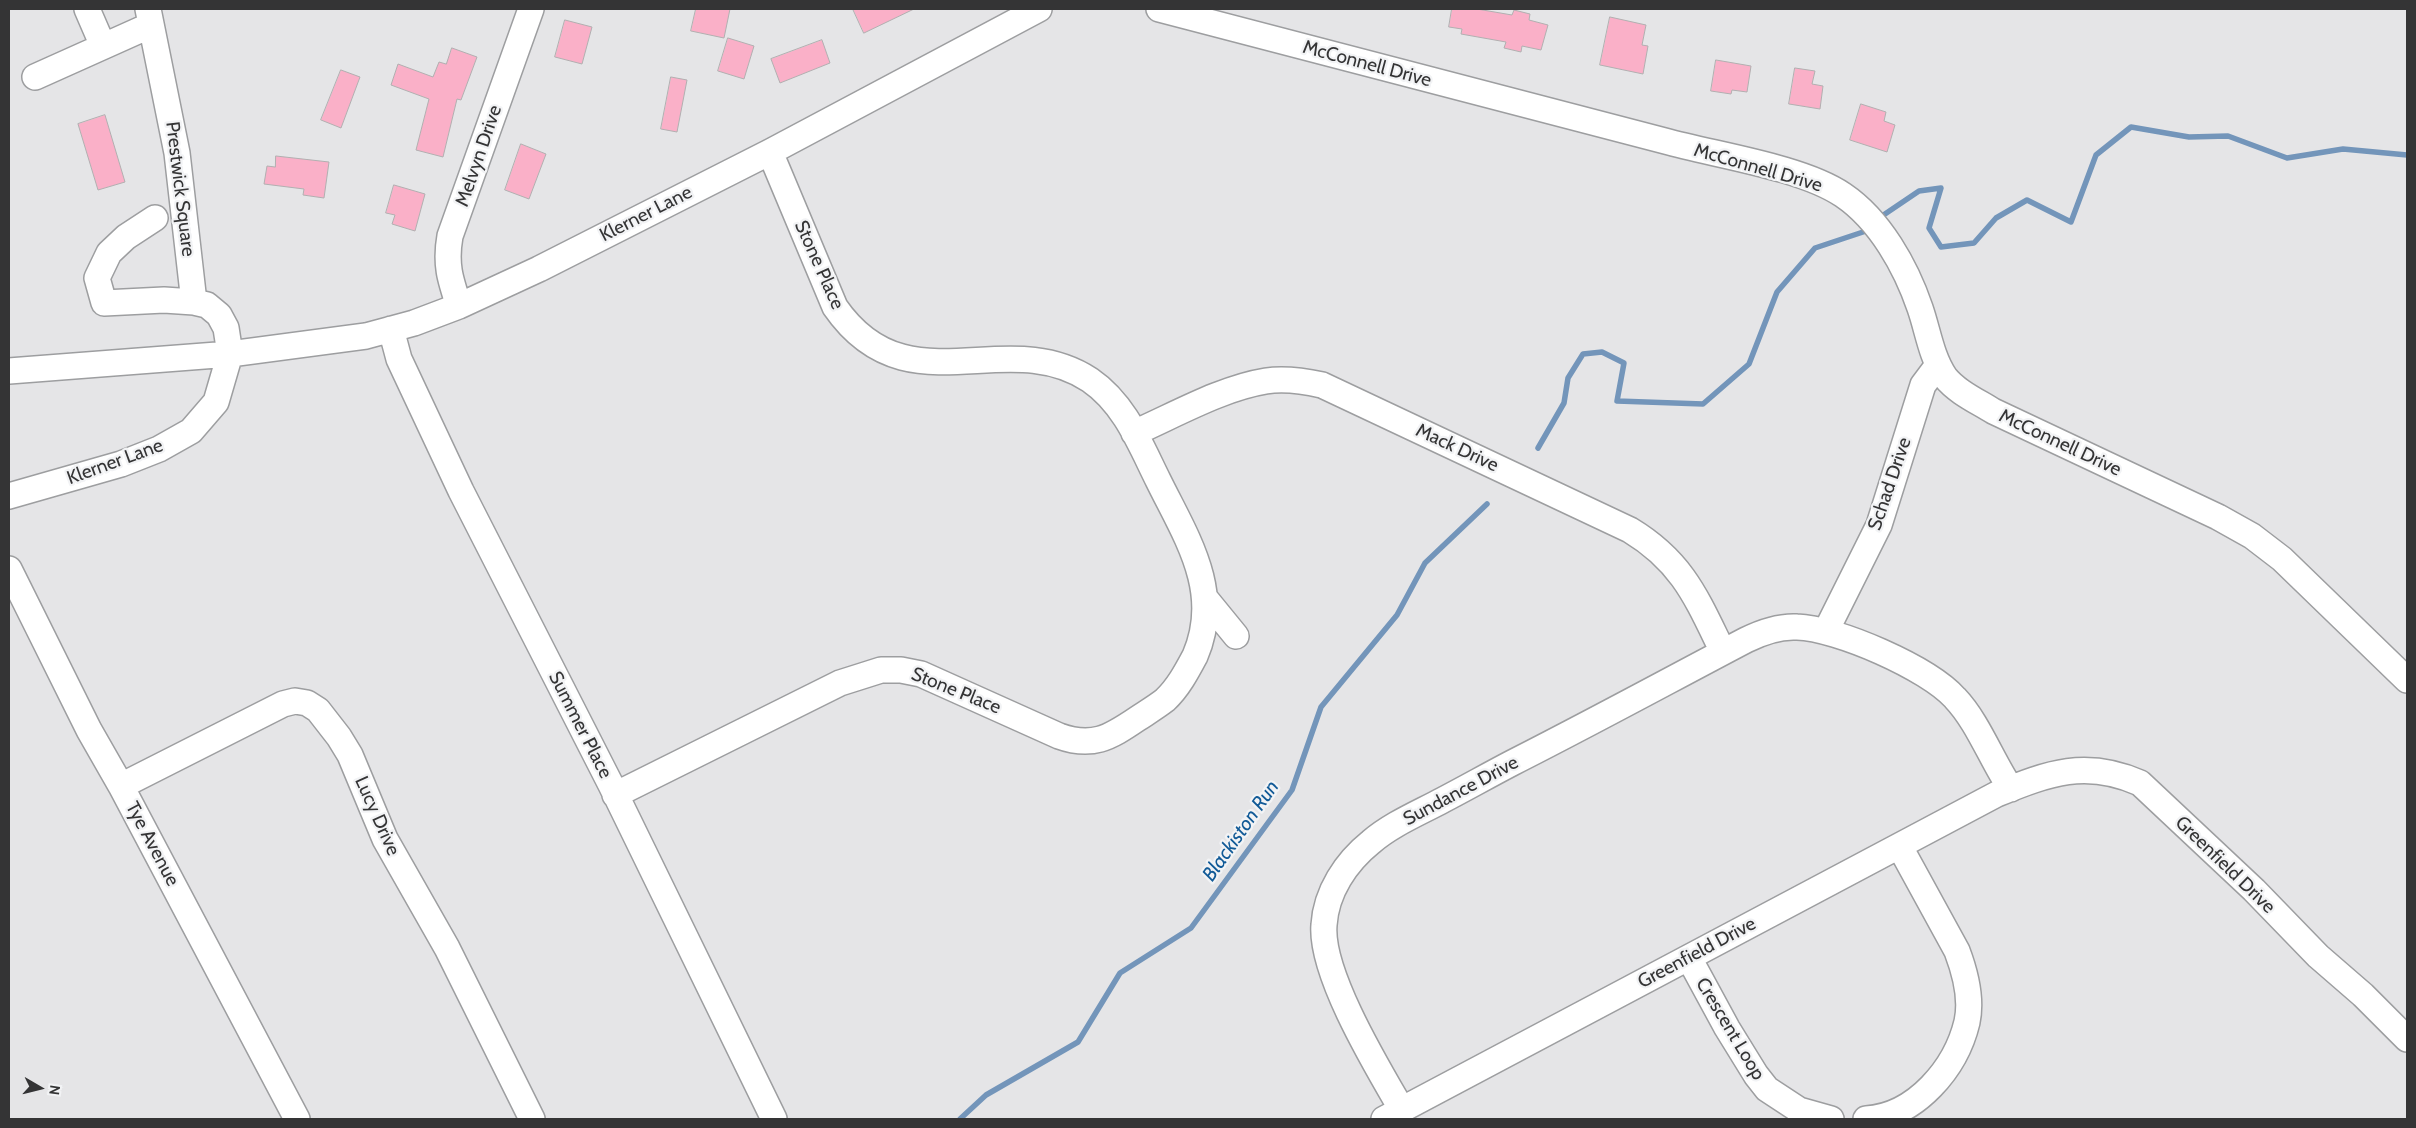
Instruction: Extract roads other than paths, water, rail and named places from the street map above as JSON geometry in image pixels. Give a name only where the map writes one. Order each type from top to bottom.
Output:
[{"type":"street","points":[[87,9],[102,46]]},
{"type":"street","name":"Melvyn Drive","points":[[459,306],[448,271],[447,255],[450,236],[531,9]]},
{"type":"street","name":"Klerner Lane","points":[[9,371],[230,354],[366,336],[414,323],[459,306],[539,269],[770,152],[1039,9]]},
{"type":"street","name":"McConnell Drive","points":[[1159,9],[1439,83],[1770,167],[1826,186],[1843,195],[1870,219],[1893,252],[1920,307],[1938,365],[1947,379],[1960,391],[1993,411],[2218,517],[2252,536],[2282,559],[2407,680]]},
{"type":"street","points":[[35,77],[102,46],[150,17]]},
{"type":"street","name":"Prestwick Square","points":[[150,17],[177,153],[194,302]]},
{"type":"street","name":"Stone Place","points":[[615,795],[840,682],[881,670],[902,670],[921,674],[1059,736],[1075,742],[1090,743],[1133,722],[1165,699],[1179,684],[1198,648],[1204,628],[1204,588],[1192,550],[1134,434],[1118,407],[1105,393],[1082,376],[1054,364],[1012,360],[921,362],[898,357],[878,349],[860,338],[835,307],[770,152]]},
{"type":"street","points":[[155,218],[126,237],[109,253],[97,278],[104,303],[164,300],[207,305],[219,315],[226,328],[230,354]]},
{"type":"street","name":"Summer Place","points":[[391,329],[399,360],[461,491],[615,795],[774,1119]]},
{"type":"street","name":"Klerner Lane","points":[[9,496],[121,464],[159,449],[190,431],[216,402],[230,354]]},
{"type":"street","name":"Schad Drive","points":[[1826,630],[1879,525],[1922,385],[1938,365]]},
{"type":"street","name":"Mack Drive","points":[[1134,434],[1202,402],[1258,382],[1286,379],[1304,381],[1335,390],[1630,530],[1649,542],[1679,570],[1723,652]]},
{"type":"street","name":"Tye Avenue","points":[[9,569],[89,730],[121,786],[296,1119]]},
{"type":"street","name":"Stone Place","points":[[1205,598],[1236,636]]},
{"type":"street","name":"Sundance Drive","points":[[1393,1115],[1377,1066],[1334,981],[1323,943],[1324,923],[1328,904],[1335,885],[1346,868],[1372,840],[1404,820],[1581,726],[1651,692],[1762,632],[1796,626],[1826,630]]},
{"type":"street","points":[[1826,630],[1867,646],[1916,670],[1944,687],[1965,710],[2011,789]]},
{"type":"street","name":"Lucy Drive","points":[[121,786],[283,704],[295,701],[307,703],[318,710],[350,755],[385,839],[447,948],[532,1119]]},
{"type":"street","name":"Greenfield Drive","points":[[1393,1115],[2011,789],[2040,776],[2082,769],[2122,775],[2140,783],[2254,890],[2325,963],[2363,995],[2407,1040]]},
{"type":"street","points":[[1866,1119],[1889,1114],[1905,1107],[1927,1090],[1945,1070],[1955,1055],[1967,1022],[1968,1004],[1964,968],[1957,951],[1900,847]]},
{"type":"street","name":"Crescent Loop","points":[[1689,958],[1727,1028],[1756,1075],[1768,1089],[1799,1110],[1830,1119]]},
{"type":"waterway","name":"Blackiston Run","points":[[1882,216],[1919,191],[1941,188],[1929,228],[1941,247],[1974,243],[1996,218],[2027,200],[2071,222],[2096,155],[2131,127],[2189,137],[2228,136],[2287,158],[2343,149],[2407,155]]},
{"type":"waterway","name":"Blackiston Run","points":[[1538,448],[1564,403],[1568,378],[1583,354],[1602,352],[1624,363],[1617,401],[1703,404],[1749,364],[1777,292],[1815,248],[1866,231]]},
{"type":"waterway","name":"Blackiston Run","points":[[960,1119],[986,1095],[1078,1042],[1120,973],[1191,928],[1292,790],[1321,707],[1397,615],[1425,563],[1487,504]]}]
